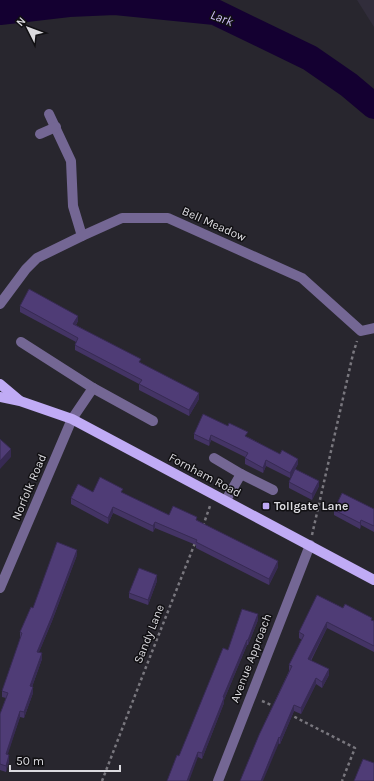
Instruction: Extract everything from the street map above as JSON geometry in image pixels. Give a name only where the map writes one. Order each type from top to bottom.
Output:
[{"type":"main road","name":"Fornham Road","points":[[0,384],[20,401]]},
{"type":"main road","name":"Fornham Road","points":[[0,397],[20,401],[72,419],[374,580]]},
{"type":"street","points":[[50,114],[71,161],[73,206],[82,236]]},
{"type":"street","points":[[40,134],[56,127]]},
{"type":"street","name":"Bell Meadow","points":[[0,304],[26,269],[38,258],[122,218],[168,218],[302,278],[361,331]]},
{"type":"street","points":[[361,331],[374,328]]},
{"type":"street","points":[[22,342],[92,388],[153,421]]},
{"type":"street","name":"Norfolk Road","points":[[0,588],[72,419],[92,388]]},
{"type":"street","points":[[214,458],[273,490]]},
{"type":"street","points":[[226,500],[241,474]]},
{"type":"street","name":"Avenue Approach","points":[[218,781],[310,545]]},
{"type":"path","points":[[310,545],[353,354],[361,331]]},
{"type":"path","points":[[201,530],[215,495]]},
{"type":"path","name":"Sandy Lane","points":[[102,781],[198,538]]},
{"type":"path","points":[[251,695],[279,709]]},
{"type":"path","points":[[286,712],[355,748],[342,781]]},
{"type":"shaded area","points":[[357,0],[374,0],[374,27]]},
{"type":"building","points":[[29,289],[78,316],[73,324],[141,359],[139,362],[199,393],[189,410],[139,384],[142,380],[75,345],[78,338],[20,306]]},
{"type":"building","points":[[203,414],[228,426],[229,423],[248,432],[245,436],[280,454],[282,450],[298,459],[290,473],[266,460],[263,468],[245,458],[248,453],[211,435],[209,441],[194,434]]},
{"type":"building","points":[[0,439],[11,449],[0,461]]},
{"type":"building","points":[[295,469],[319,481],[312,494],[289,482]]},
{"type":"building","points":[[100,477],[123,489],[121,492],[169,515],[173,506],[197,517],[196,520],[278,561],[269,579],[196,542],[197,540],[155,522],[153,526],[113,507],[108,518],[71,498],[78,484],[93,492]]},
{"type":"building","points":[[342,493],[374,509],[374,526],[361,520],[360,523],[334,510]]},
{"type":"building","points":[[57,542],[77,550],[37,652],[42,653],[30,686],[33,687],[24,712],[20,711],[6,754],[9,755],[6,766],[0,764],[0,714],[8,693],[2,691],[22,633],[20,632],[31,607],[33,608]]},
{"type":"building","points":[[139,568],[157,575],[148,600],[129,593]]},
{"type":"building","points":[[317,595],[343,608],[345,604],[372,618],[371,620],[374,621],[374,646],[327,622],[308,659],[329,669],[322,682],[316,678],[301,708],[294,705],[261,781],[240,781],[259,735],[292,666],[289,665],[304,635],[299,632]]},
{"type":"building","points":[[242,609],[258,614],[223,697],[224,698],[202,753],[198,752],[187,781],[167,781],[177,755],[179,756],[223,648],[228,650]]},
{"type":"building","points":[[363,759],[374,763],[374,781],[354,781]]},
{"type":"waterway","name":"Lark","points":[[0,12],[69,4],[115,2],[215,12],[310,58],[349,85],[374,106]]},
{"type":"place","name":"Tollgate Lane","points":[[266,506]]}]
